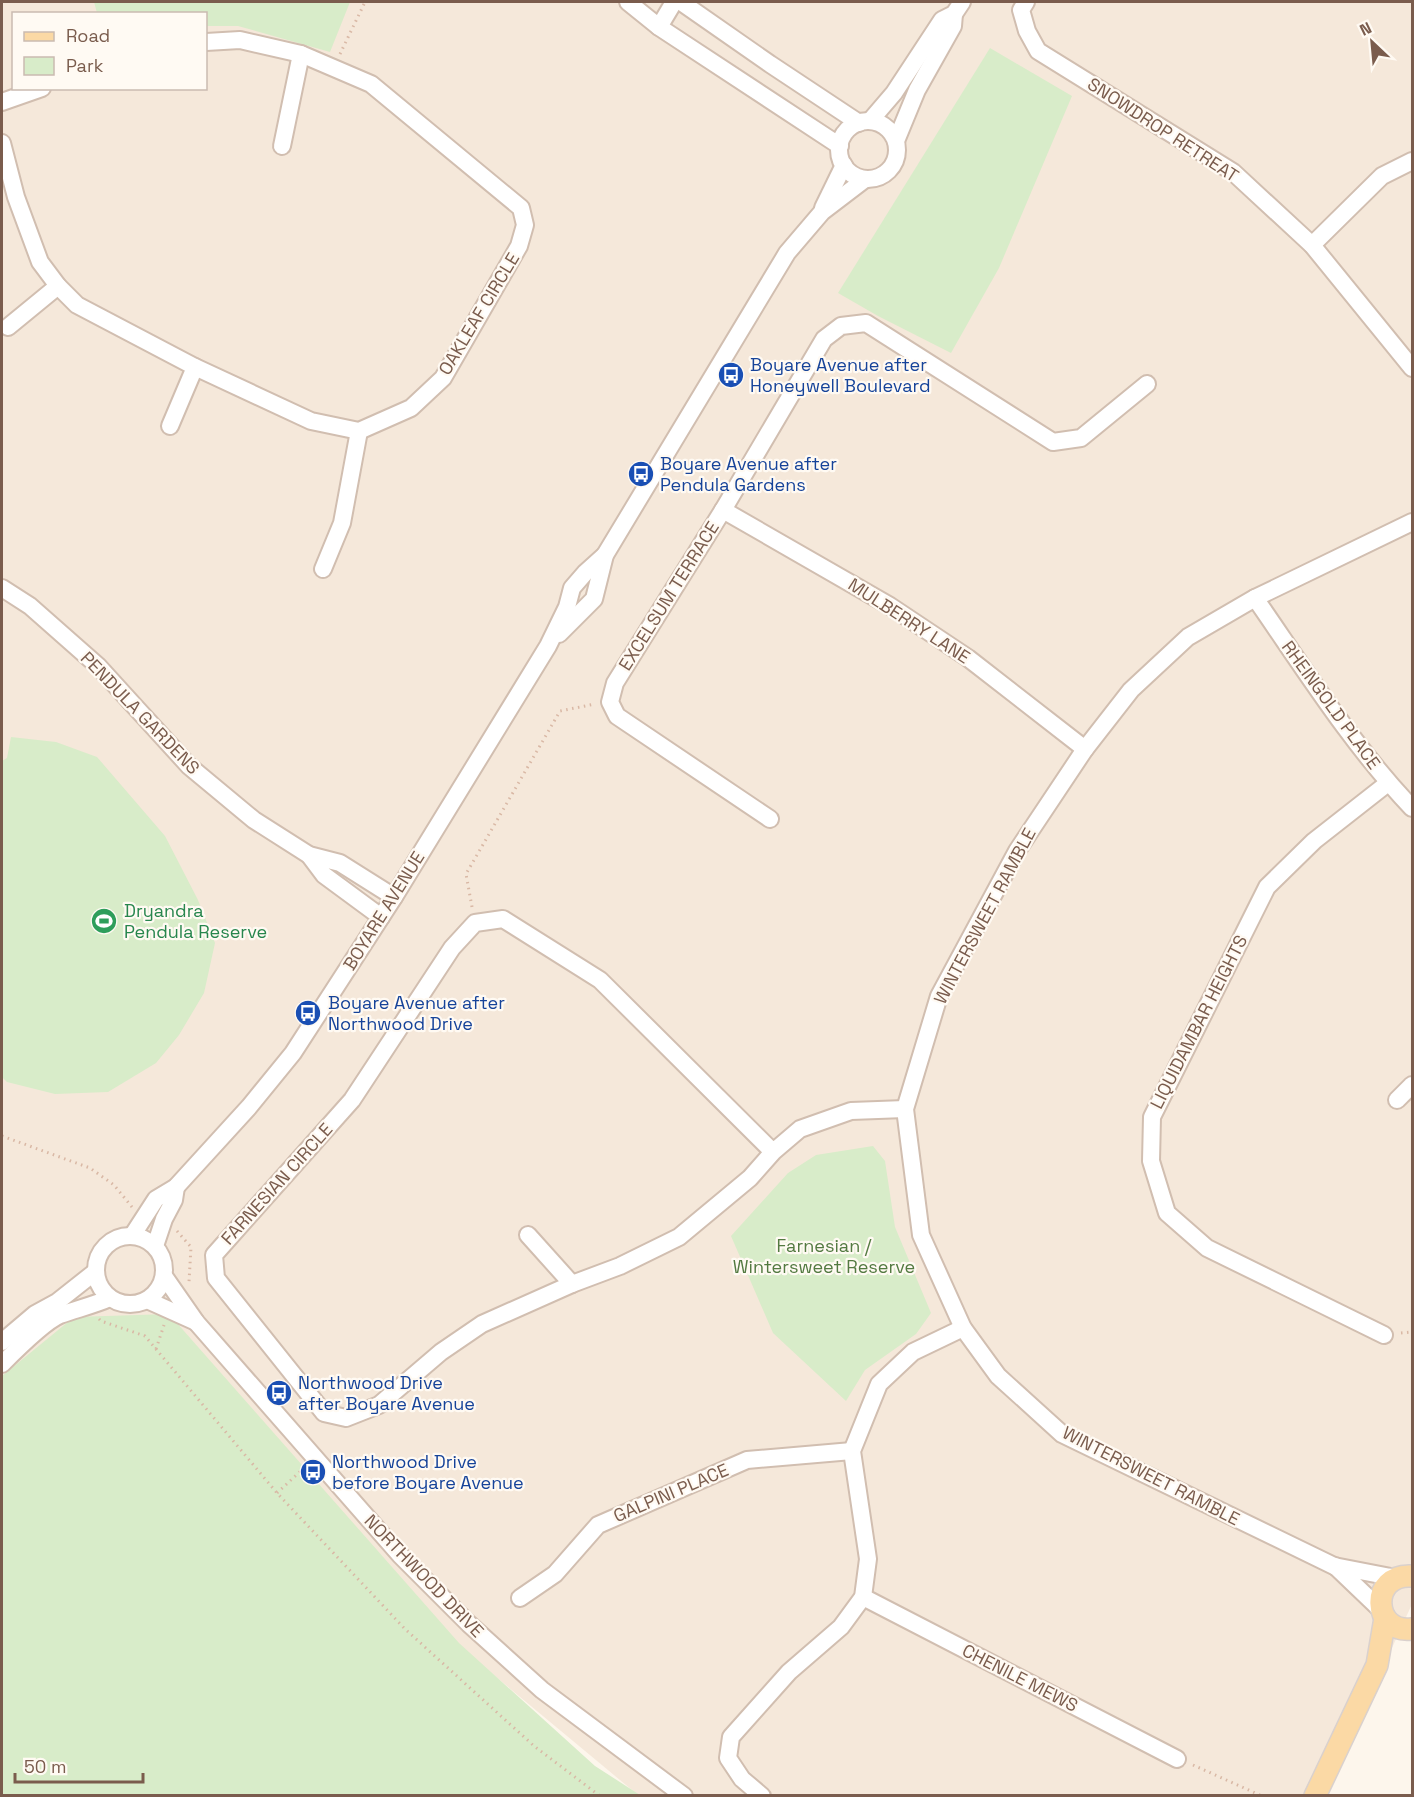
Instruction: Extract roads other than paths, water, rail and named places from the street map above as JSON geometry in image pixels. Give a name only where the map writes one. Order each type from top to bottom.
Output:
[{"type":"main road","points":[[1377,1665],[1383,1614],[1380,1600],[1383,1591],[1406,1574]]},
{"type":"main road","points":[[1383,1614],[1392,1625],[1400,1629],[1411,1629]]},
{"type":"main road","points":[[1315,1796],[1377,1665],[1411,1629]]},
{"type":"street","points":[[628,2],[659,27],[840,147]]},
{"type":"street","points":[[659,27],[674,2]]},
{"type":"street","points":[[681,2],[770,64],[864,122],[882,125],[890,131],[896,141],[895,162],[882,176],[864,180],[852,175],[841,159],[840,147],[845,135],[852,126],[864,122],[894,93],[942,20],[958,8]]},
{"type":"street","name":"SNOWDROP RETREAT","points":[[1026,2],[1021,10],[1027,31],[1038,51],[1233,172],[1312,245],[1413,368]]},
{"type":"street","points":[[896,141],[917,90],[954,26],[958,8]]},
{"type":"street","name":"OAKLEAF CIRCLE","points":[[207,42],[240,40],[301,54],[371,84],[521,208],[525,225],[519,246],[443,378],[411,408],[358,431]]},
{"type":"street","points":[[282,146],[301,54]]},
{"type":"street","points":[[2,102],[36,90]]},
{"type":"street","points":[[2,143],[16,197],[40,262],[77,305],[195,366],[311,421],[358,431],[342,524],[323,569]]},
{"type":"street","points":[[1312,245],[1382,176],[1413,161]]},
{"type":"street","name":"BOYARE AVENUE","points":[[822,212],[844,165]]},
{"type":"street","name":"BOYARE AVENUE","points":[[132,1236],[156,1199],[176,1187],[249,1107],[293,1053],[394,897],[548,646],[567,607],[572,588],[605,555],[787,253],[822,212],[864,180]]},
{"type":"street","points":[[8,327],[58,285]]},
{"type":"street","name":"EXCELSUM TERRACE","points":[[770,819],[617,716],[610,702],[615,683],[723,510],[824,339],[841,326],[866,323],[1053,442],[1081,438],[1148,384]]},
{"type":"street","points":[[171,426],[195,366]]},
{"type":"street","name":"MULBERRY LANE","points":[[723,510],[890,606],[968,658],[1085,749]]},
{"type":"street","name":"WINTERSWEET RAMBLE","points":[[1383,1614],[1334,1566],[1062,1434],[998,1376],[963,1328],[921,1235],[905,1109],[939,996],[1017,850],[1085,749],[1131,690],[1188,637],[1255,598],[1413,522]]},
{"type":"street","name":"BOYARE AVENUE","points":[[548,646],[594,599],[605,555]]},
{"type":"street","name":"PENDULA GARDENS","points":[[2,588],[30,606],[98,666],[189,766],[254,820],[309,855],[340,863],[394,897]]},
{"type":"street","name":"RHEINGOLD PLACE","points":[[1255,598],[1338,719],[1388,783],[1413,808]]},
{"type":"street","name":"LIQUIDAMBAR HEIGHTS","points":[[1384,1335],[1208,1248],[1167,1213],[1151,1161],[1152,1117],[1267,887],[1314,841],[1388,783]]},
{"type":"street","name":"PENDULA GARDENS","points":[[309,855],[324,875],[381,917]]},
{"type":"street","name":"FARNESIAN CIRCLE","points":[[773,1152],[600,980],[503,919],[475,924],[452,948],[352,1100],[214,1255],[216,1278],[324,1413],[346,1418],[379,1405],[441,1352],[482,1324],[572,1284],[620,1266],[679,1237],[750,1178],[773,1152],[800,1129],[850,1111],[905,1109]]},
{"type":"street","points":[[1397,1100],[1413,1085]]},
{"type":"street","name":"BOYARE AVENUE","points":[[155,1246],[164,1219],[174,1200],[176,1187]]},
{"type":"street","points":[[528,1235],[572,1284]]},
{"type":"street","points":[[132,1236],[141,1237],[155,1246],[165,1265],[161,1285],[155,1294],[147,1300],[128,1304],[110,1298],[99,1285],[95,1272],[98,1259],[108,1245],[115,1239],[132,1236]]},
{"type":"street","points":[[2,1342],[35,1314],[57,1302],[95,1272]]},
{"type":"street","name":"NORTHWOOD DRIVE","points":[[164,1276],[196,1322],[400,1555],[468,1624],[542,1690],[684,1796]]},
{"type":"street","points":[[2,1364],[58,1316],[110,1298]]},
{"type":"street","name":"NORTHWOOD DRIVE","points":[[147,1300],[196,1322]]},
{"type":"street","points":[[762,1796],[741,1779],[728,1758],[731,1737],[789,1672],[841,1627],[863,1597],[868,1559],[852,1451],[879,1384],[914,1352],[963,1328]]},
{"type":"street","name":"GALPINI PLACE","points":[[520,1598],[555,1574],[598,1525],[747,1460],[852,1451]]},
{"type":"street","name":"WINTERSWEET RAMBLE","points":[[1334,1566],[1406,1574]]},
{"type":"street","name":"CHENILE MEWS","points":[[863,1597],[1177,1759]]},
{"type":"place","name":"Boyare Avenue after Honeywell Boulevard","points":[[731,375]]},
{"type":"place","name":"Boyare Avenue after Pendula Gardens","points":[[641,474]]},
{"type":"place","name":"Dryandra Pendula Reserve","points":[[104,921]]},
{"type":"place","name":"Boyare Avenue after Northwood Drive","points":[[308,1013]]},
{"type":"place","name":"Northwood Drive after Boyare Avenue","points":[[279,1393]]},
{"type":"place","name":"Northwood Drive before Boyare Avenue","points":[[313,1472]]},
{"type":"park label","name":"Farnesian / Wintersweet Reserve","points":[[824,1256]]}]
